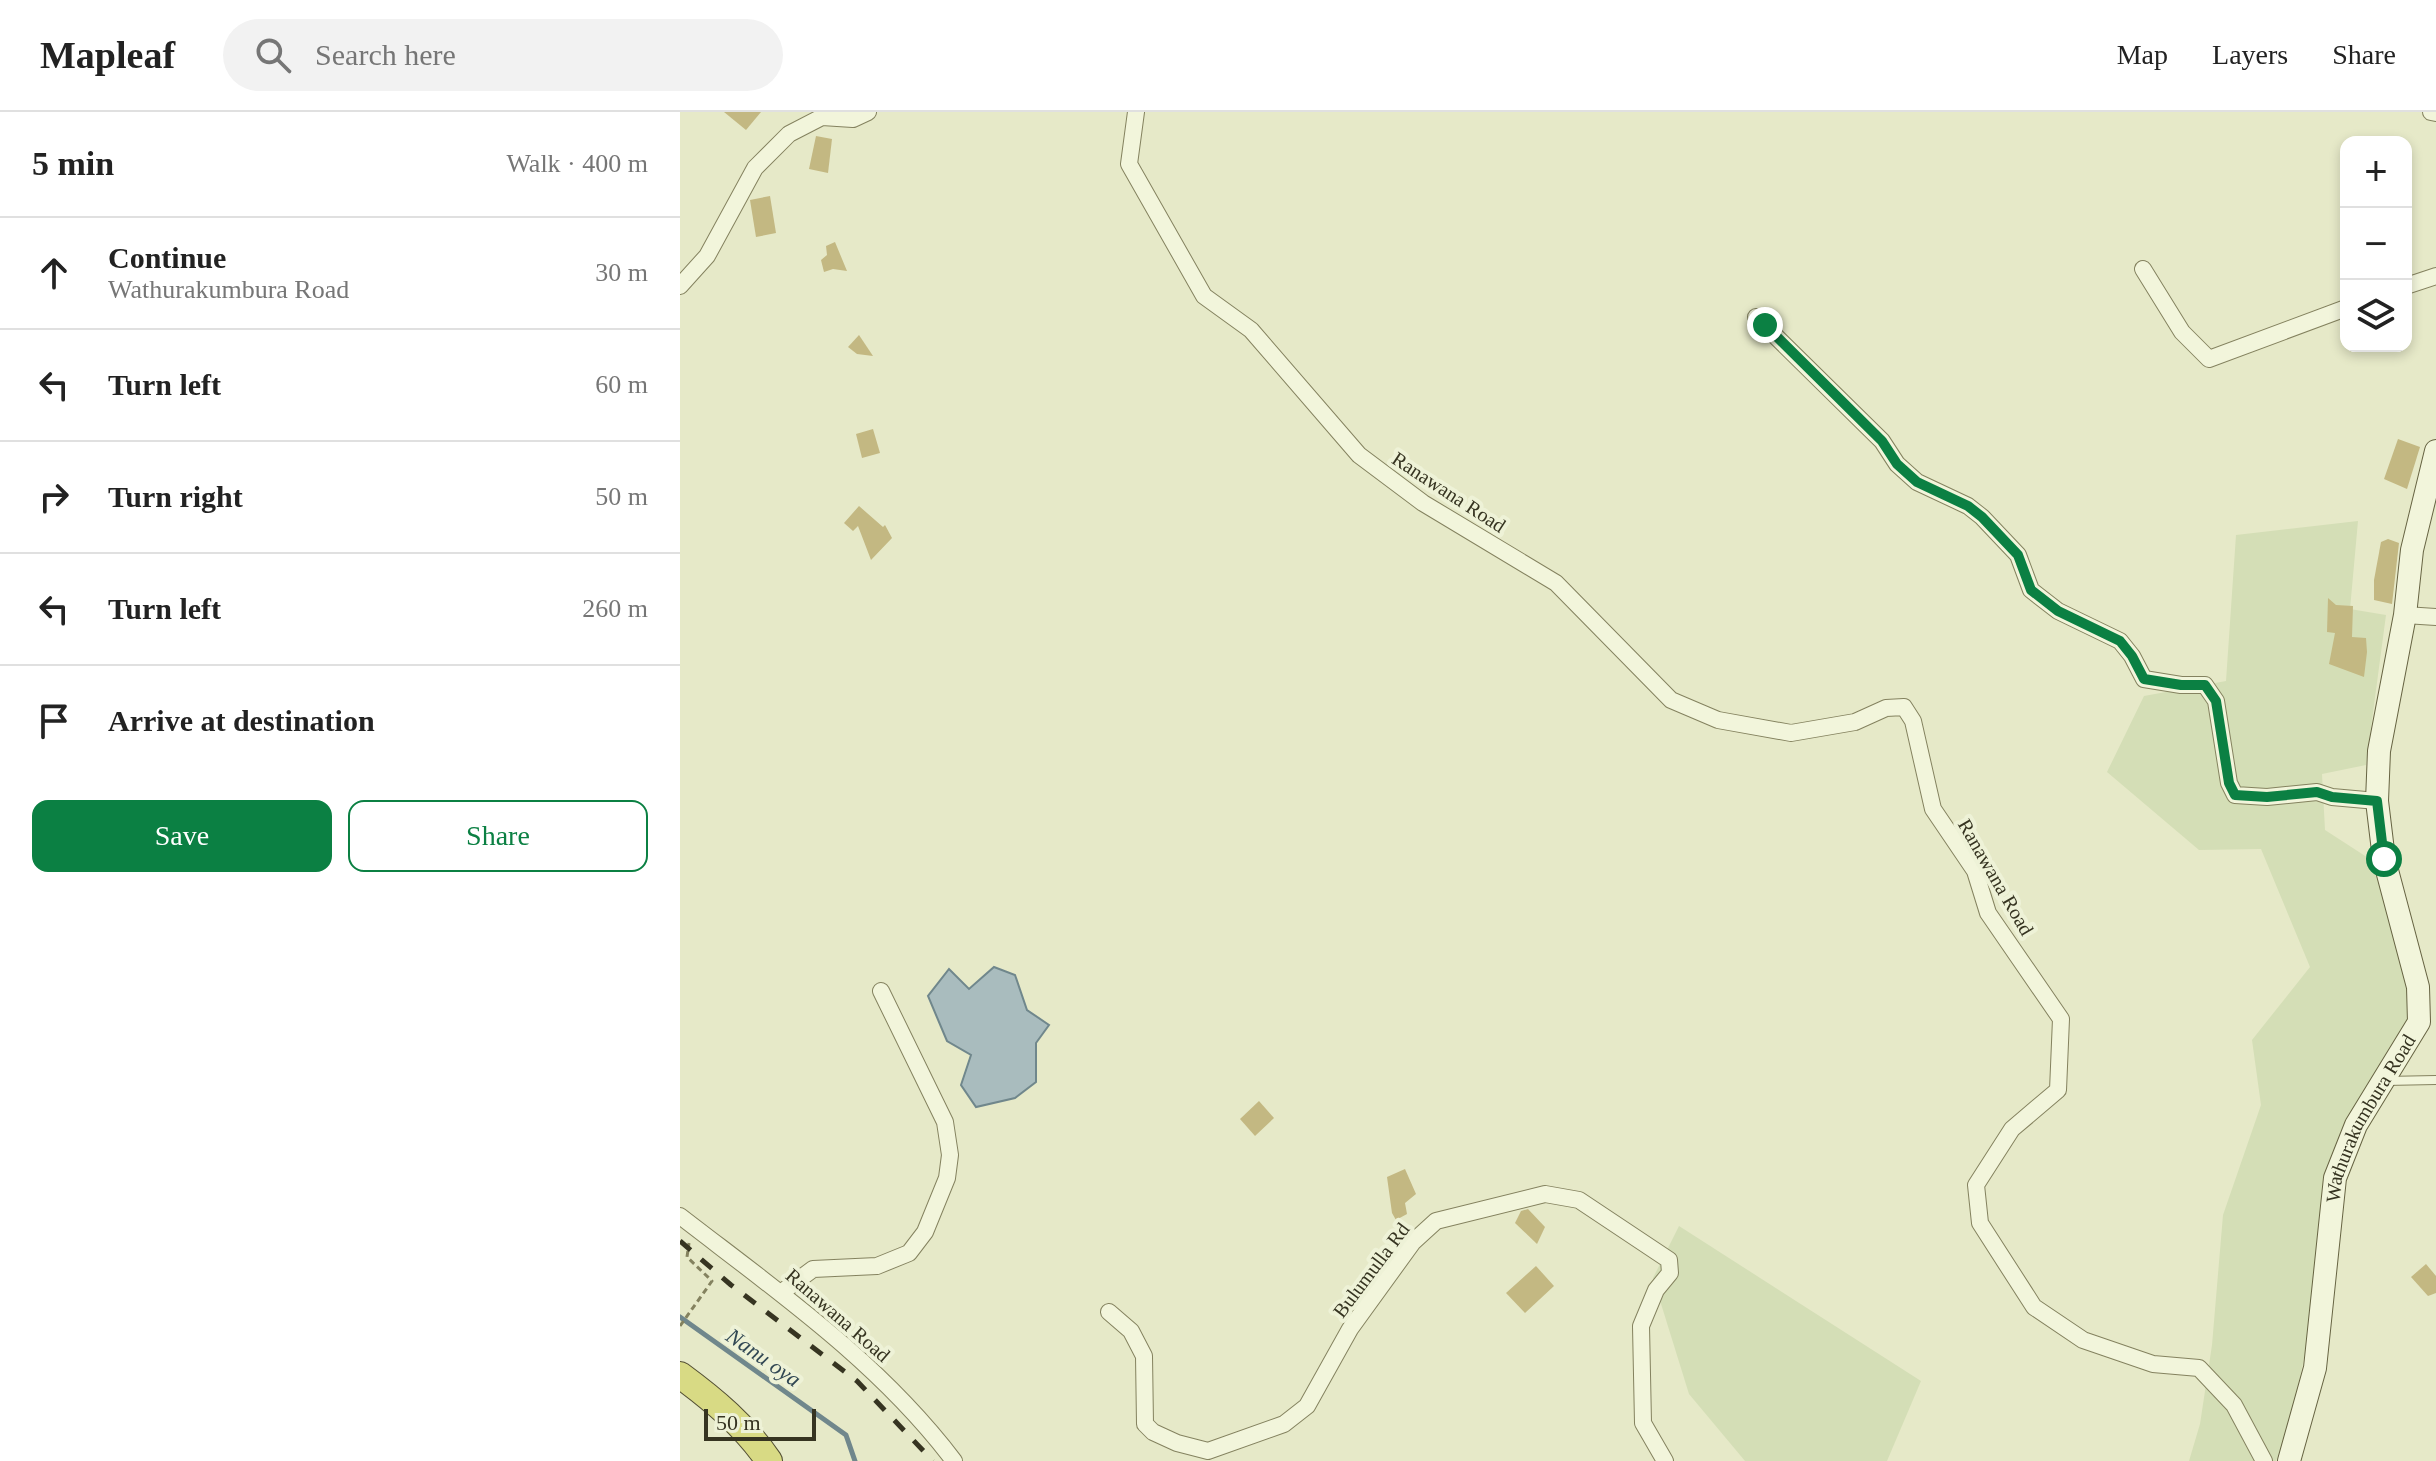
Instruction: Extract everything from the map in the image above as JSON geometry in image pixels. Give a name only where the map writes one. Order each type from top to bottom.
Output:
[{"type":"highway","points":[[680,1375],[714,1400],[756,1441],[769,1461]]},
{"type":"main road","name":"Wathurakumbura Road","points":[[2289,1461],[2315,1368],[2335,1178],[2356,1125],[2419,1022],[2418,987],[2384,859],[2377,801],[2379,751],[2405,615],[2412,550],[2436,451]]},
{"type":"street","points":[[680,286],[707,256],[755,168],[789,134],[822,117],[853,119],[868,112]]},
{"type":"street","name":"Ranawana Road","points":[[1136,112],[1129,164],[1204,296],[1251,330],[1359,455],[1423,503],[1556,583],[1671,700],[1718,720],[1791,733],[1855,722],[1886,708],[1904,707],[1913,721],[1933,809],[1975,871],[1988,913],[2061,1019],[2058,1090],[2012,1129],[1976,1185],[1980,1223],[2034,1307],[2083,1340],[2153,1364],[2199,1368],[2234,1405],[2264,1461]]},
{"type":"street","points":[[2143,269],[2182,332],[2209,359],[2340,310]]},
{"type":"street","points":[[2412,284],[2436,276]]},
{"type":"street","points":[[1756,317],[1882,441],[1897,464],[1917,482],[1968,506],[1982,517],[2018,555],[2031,590],[2058,611],[2120,641],[2144,679],[2205,685],[2216,701],[2229,783],[2235,795],[2267,797],[2317,792],[2332,797],[2377,801]]},
{"type":"street","points":[[2405,615],[2436,617]]},
{"type":"street","points":[[782,1292],[813,1269],[877,1266],[909,1253],[925,1232],[947,1178],[950,1155],[945,1122],[881,991]]},
{"type":"street","name":"Bulumulla Rd","points":[[1109,1312],[1131,1331],[1144,1356],[1145,1424],[1153,1432],[1177,1443],[1208,1451],[1284,1424],[1307,1406],[1350,1329],[1413,1242],[1436,1221],[1545,1194],[1579,1200],[1669,1260],[1670,1273],[1656,1290],[1641,1326],[1643,1423],[1665,1461]]},
{"type":"street","name":"Ranawana Road","points":[[680,1216],[782,1292],[890,1387],[954,1461]]},
{"type":"lane","points":[[2384,1081],[2436,1080]]},
{"type":"path","points":[[680,1326],[712,1281],[687,1257],[687,1246],[698,1230]]},
{"type":"green space","points":[[2358,521],[2350,609],[2386,615],[2366,765],[2322,774],[2325,830],[2376,863],[2416,1007],[2332,1162],[2320,1216],[2317,1296],[2290,1425],[2276,1461],[2189,1461],[2200,1424],[2212,1345],[2223,1215],[2261,1105],[2252,1040],[2310,967],[2261,849],[2199,850],[2107,772],[2144,696],[2226,681],[2236,535]]},
{"type":"green space","points":[[1679,1226],[1921,1381],[1887,1461],[1745,1461],[1689,1394],[1653,1278]]},
{"type":"shaded area","points":[[994,967],[1015,975],[1027,1010],[1049,1025],[1036,1043],[1036,1082],[1015,1098],[976,1107],[961,1085],[971,1055],[947,1041],[928,996],[949,969],[969,989]]},
{"type":"building","points":[[724,112],[761,112],[746,130]]},
{"type":"building","points":[[816,136],[832,139],[828,173],[809,169]]},
{"type":"building","points":[[770,196],[776,233],[756,237],[750,200]]},
{"type":"building","points":[[835,242],[847,271],[833,269],[824,272],[821,260],[827,255],[826,246]]},
{"type":"building","points":[[859,335],[873,356],[857,354],[848,347]]},
{"type":"building","points":[[873,429],[880,453],[862,458],[856,434]]},
{"type":"building","points":[[2398,439],[2420,447],[2407,489],[2384,479]]},
{"type":"building","points":[[859,506],[883,527],[885,525],[892,538],[871,560],[858,526],[853,531],[844,523]]},
{"type":"building","points":[[2388,539],[2399,543],[2392,604],[2374,600],[2381,542]]},
{"type":"building","points":[[2328,598],[2336,605],[2353,606],[2352,637],[2366,638],[2364,677],[2329,664],[2335,633],[2327,632]]},
{"type":"building","points":[[1259,1101],[1274,1118],[1255,1136],[1240,1119]]},
{"type":"building","points":[[1405,1169],[1416,1194],[1405,1203],[1407,1214],[1396,1220],[1392,1213],[1387,1177]]},
{"type":"building","points":[[1528,1209],[1545,1227],[1537,1244],[1515,1223],[1521,1211]]},
{"type":"building","points":[[2426,1264],[2436,1276],[2436,1293],[2428,1296],[2411,1277]]},
{"type":"building","points":[[1536,1266],[1554,1286],[1525,1313],[1506,1293]]},
{"type":"waterway","name":"Nanu oya","points":[[680,1317],[846,1435],[855,1461]]},
{"type":"railway","points":[[680,1241],[731,1285],[857,1381],[933,1461]]},
{"type":"route","points":[[1765,325],[1882,441],[1897,464],[1917,482],[1968,506],[1982,517],[2018,555],[2031,590],[2058,611],[2120,641],[2144,679],[2205,685],[2216,701],[2229,783],[2235,795],[2267,797],[2317,792],[2332,797],[2377,801],[2384,859]]}]
